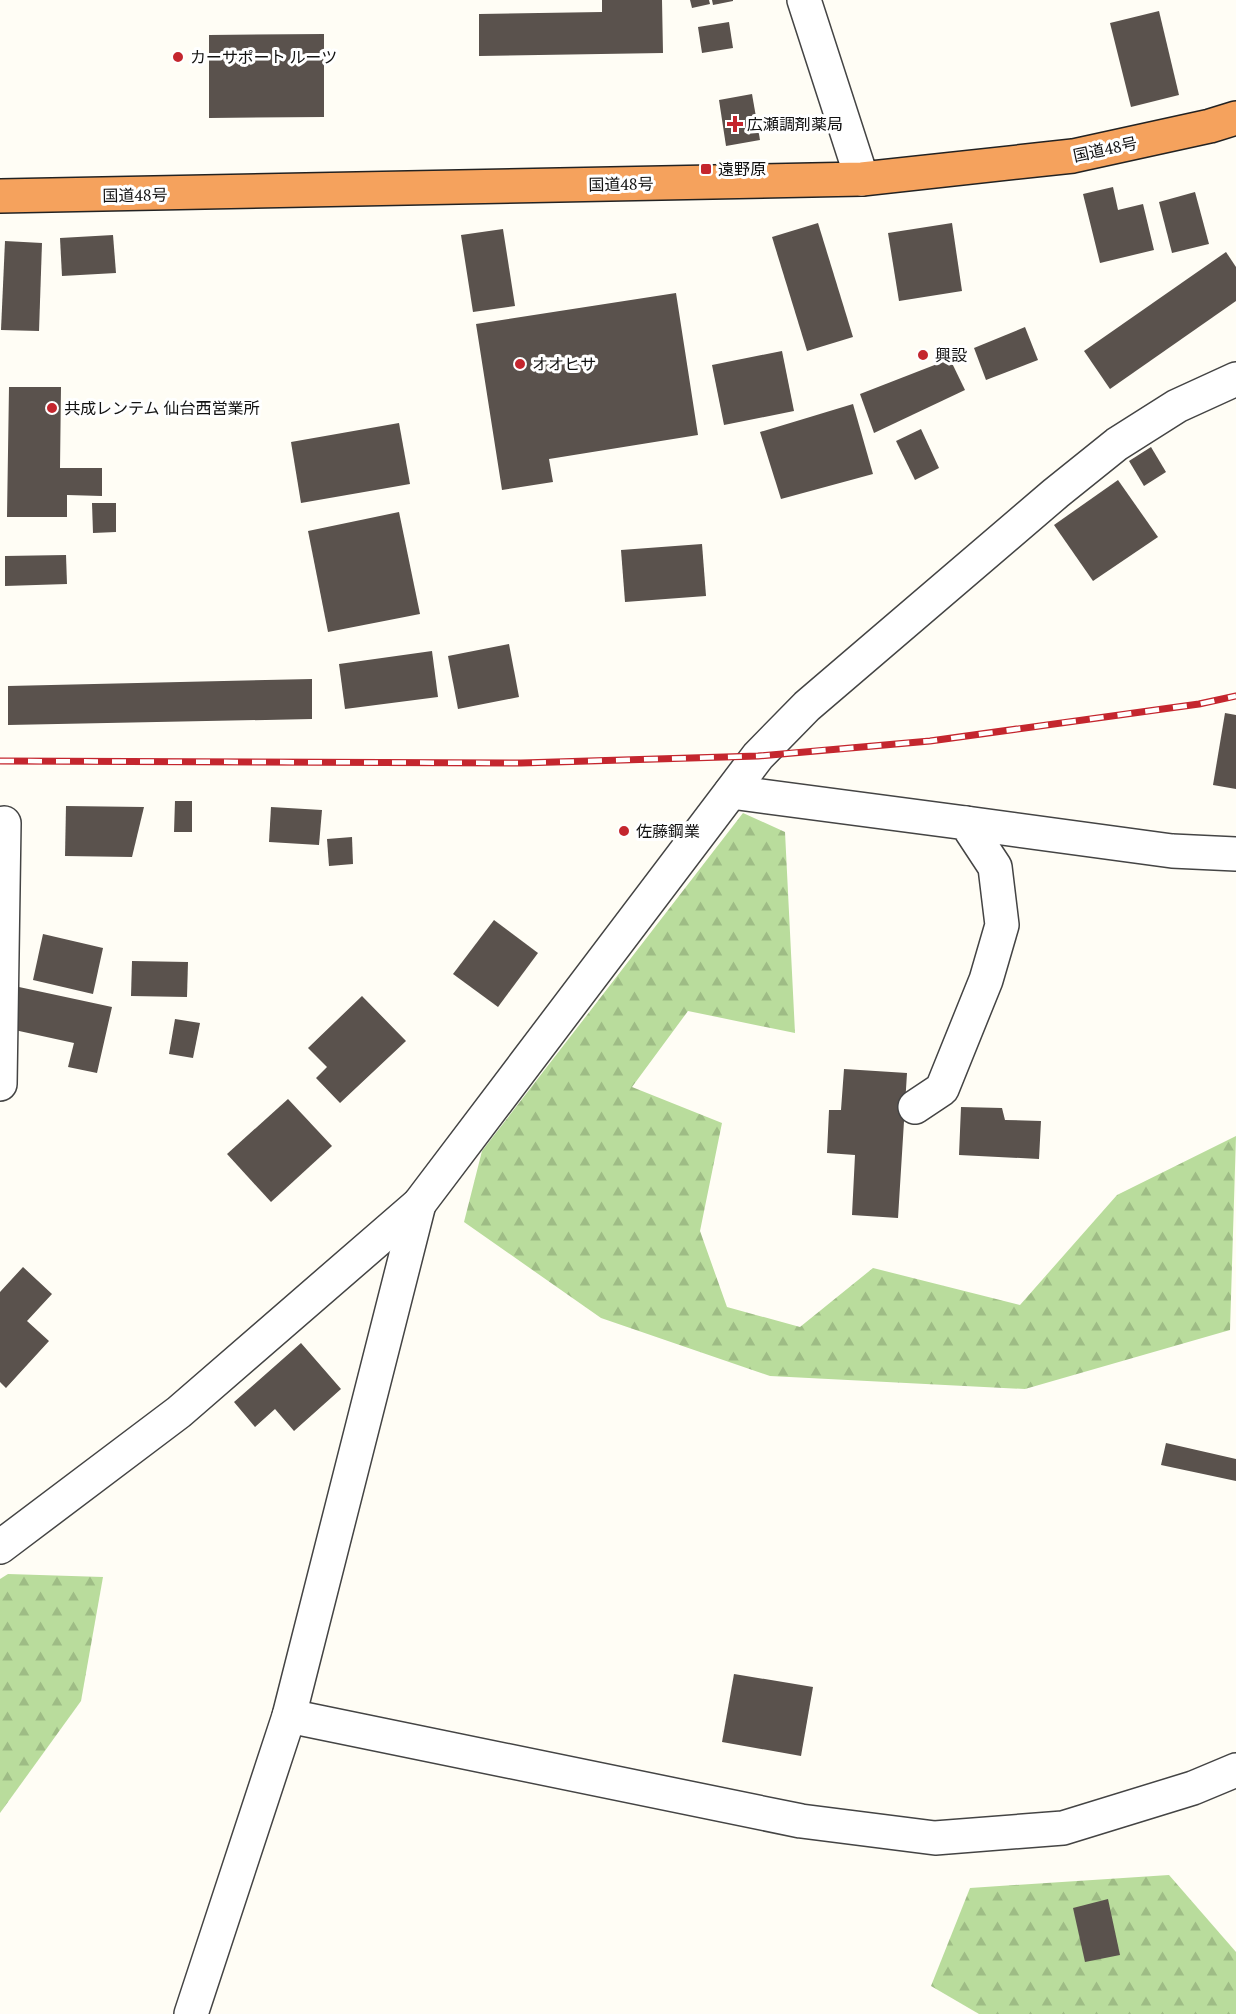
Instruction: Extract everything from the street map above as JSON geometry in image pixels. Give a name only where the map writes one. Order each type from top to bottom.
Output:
[{"type":"highway","name":"国道48号","points":[[0,196],[862,179],[1073,156],[1210,126],[1236,118]]},
{"type":"street","points":[[804,0],[862,179]]},
{"type":"street","points":[[0,1547],[179,1412],[419,1204],[758,756],[807,706],[1056,493],[1117,444],[1177,406],[1236,379]]},
{"type":"street","points":[[731,792],[1172,851],[1236,854]]},
{"type":"street","points":[[0,1084],[4,823]]},
{"type":"street","points":[[915,1107],[942,1089],[986,980],[1002,925],[995,867],[966,823]]},
{"type":"street","points":[[191,2014],[289,1716],[419,1204]]},
{"type":"street","points":[[289,1716],[801,1821],[935,1838],[1063,1828],[1193,1788],[1236,1770]]},
{"type":"green space","points":[[743,813],[785,832],[795,1033],[688,1011],[632,1087],[722,1123],[700,1231],[727,1307],[800,1327],[873,1268],[1020,1305],[1117,1195],[1236,1136],[1230,1330],[1025,1389],[770,1376],[601,1318],[464,1222],[482,1151]]},
{"type":"green space","points":[[8,1574],[103,1577],[81,1701],[0,1813],[0,1579]]},
{"type":"green space","points":[[1169,1875],[1236,1952],[1236,2014],[979,2014],[931,1986],[970,1888]]},
{"type":"building","points":[[602,0],[662,0],[663,53],[479,56],[479,14],[602,12]]},
{"type":"building","points":[[690,0],[709,0],[710,4],[692,8]]},
{"type":"building","points":[[712,0],[733,0],[733,1],[713,5]]},
{"type":"building","points":[[1159,11],[1179,95],[1131,107],[1110,23]]},
{"type":"building","points":[[729,22],[733,48],[702,53],[698,27]]},
{"type":"building","points":[[324,34],[324,117],[209,118],[209,35]]},
{"type":"building","points":[[752,94],[760,140],[726,146],[719,100]]},
{"type":"building","points":[[1113,187],[1118,210],[1143,204],[1154,250],[1100,263],[1083,194]]},
{"type":"building","points":[[1195,192],[1209,244],[1172,253],[1159,202]]},
{"type":"building","points":[[818,223],[853,337],[807,351],[772,237]]},
{"type":"building","points":[[952,223],[962,291],[899,301],[888,233]]},
{"type":"building","points":[[503,229],[515,306],[473,312],[461,235]]},
{"type":"building","points":[[113,235],[116,273],[62,276],[60,238]]},
{"type":"building","points":[[5,241],[42,243],[39,331],[1,330]]},
{"type":"building","points":[[1226,252],[1236,267],[1236,301],[1110,389],[1084,351]]},
{"type":"building","points":[[676,293],[698,435],[549,459],[553,482],[502,490],[476,324]]},
{"type":"building","points":[[1025,327],[1038,360],[986,380],[974,348]]},
{"type":"building","points":[[782,351],[794,411],[724,425],[712,365]]},
{"type":"building","points":[[950,359],[965,390],[874,433],[860,394]]},
{"type":"building","points":[[9,387],[61,387],[60,468],[102,468],[102,496],[67,495],[67,517],[7,517]]},
{"type":"building","points":[[853,404],[873,474],[781,499],[760,432]]},
{"type":"building","points":[[399,423],[410,484],[301,503],[291,442]]},
{"type":"building","points":[[921,429],[939,468],[915,480],[896,441]]},
{"type":"building","points":[[1151,447],[1166,472],[1144,486],[1129,461]]},
{"type":"building","points":[[1118,480],[1158,537],[1093,581],[1054,525]]},
{"type":"building","points":[[92,503],[116,503],[116,532],[93,533]]},
{"type":"building","points":[[399,512],[420,614],[328,632],[308,531]]},
{"type":"building","points":[[702,544],[706,596],[625,602],[621,550]]},
{"type":"building","points":[[66,555],[67,584],[5,586],[5,556]]},
{"type":"building","points":[[509,644],[519,697],[458,709],[448,656]]},
{"type":"building","points":[[432,651],[438,697],[345,709],[339,664]]},
{"type":"building","points":[[312,679],[312,719],[8,725],[8,686]]},
{"type":"building","points":[[1225,713],[1236,715],[1236,789],[1213,785]]},
{"type":"building","points":[[175,801],[192,801],[192,832],[174,832]]},
{"type":"building","points":[[66,806],[144,807],[132,857],[65,856]]},
{"type":"building","points":[[271,807],[322,810],[319,845],[269,842]]},
{"type":"building","points":[[352,837],[353,864],[329,866],[327,839]]},
{"type":"building","points":[[494,920],[538,953],[498,1007],[453,974]]},
{"type":"building","points":[[43,934],[103,948],[93,994],[33,980]]},
{"type":"building","points":[[132,961],[188,962],[187,997],[131,996]]},
{"type":"building","points":[[19,987],[112,1007],[97,1073],[68,1067],[74,1043],[10,1029]]},
{"type":"building","points":[[362,996],[406,1041],[340,1103],[316,1078],[327,1067],[308,1048]]},
{"type":"building","points":[[175,1019],[200,1023],[193,1058],[169,1054]]},
{"type":"building","points":[[844,1069],[907,1073],[898,1218],[852,1215],[855,1155],[827,1153],[829,1110],[841,1110]]},
{"type":"building","points":[[288,1099],[332,1146],[271,1202],[227,1154]]},
{"type":"building","points":[[961,1107],[1002,1108],[1005,1120],[1041,1121],[1039,1159],[959,1155]]},
{"type":"building","points":[[23,1267],[52,1294],[27,1321],[49,1341],[6,1388],[0,1382],[0,1292]]},
{"type":"building","points":[[301,1343],[341,1389],[294,1431],[275,1409],[255,1427],[234,1402]]},
{"type":"building","points":[[1166,1443],[1236,1459],[1236,1481],[1161,1465]]},
{"type":"building","points":[[734,1674],[813,1687],[801,1756],[722,1742]]},
{"type":"building","points":[[1108,1899],[1120,1955],[1085,1962],[1073,1908]]},
{"type":"railway","points":[[0,761],[521,763],[758,756],[930,741],[1199,704],[1236,696]]},
{"type":"place","name":"カーサポート ルーツ","points":[[178,57]]},
{"type":"place","name":"広瀬調剤薬局","points":[[735,124]]},
{"type":"place","name":"遠野原","points":[[706,169]]},
{"type":"place","name":"興設","points":[[923,355]]},
{"type":"place","name":"オオヒサ","points":[[520,364]]},
{"type":"place","name":"共成レンテム 仙台西営業所","points":[[52,408]]},
{"type":"place","name":"佐藤鋼業","points":[[624,831]]}]
